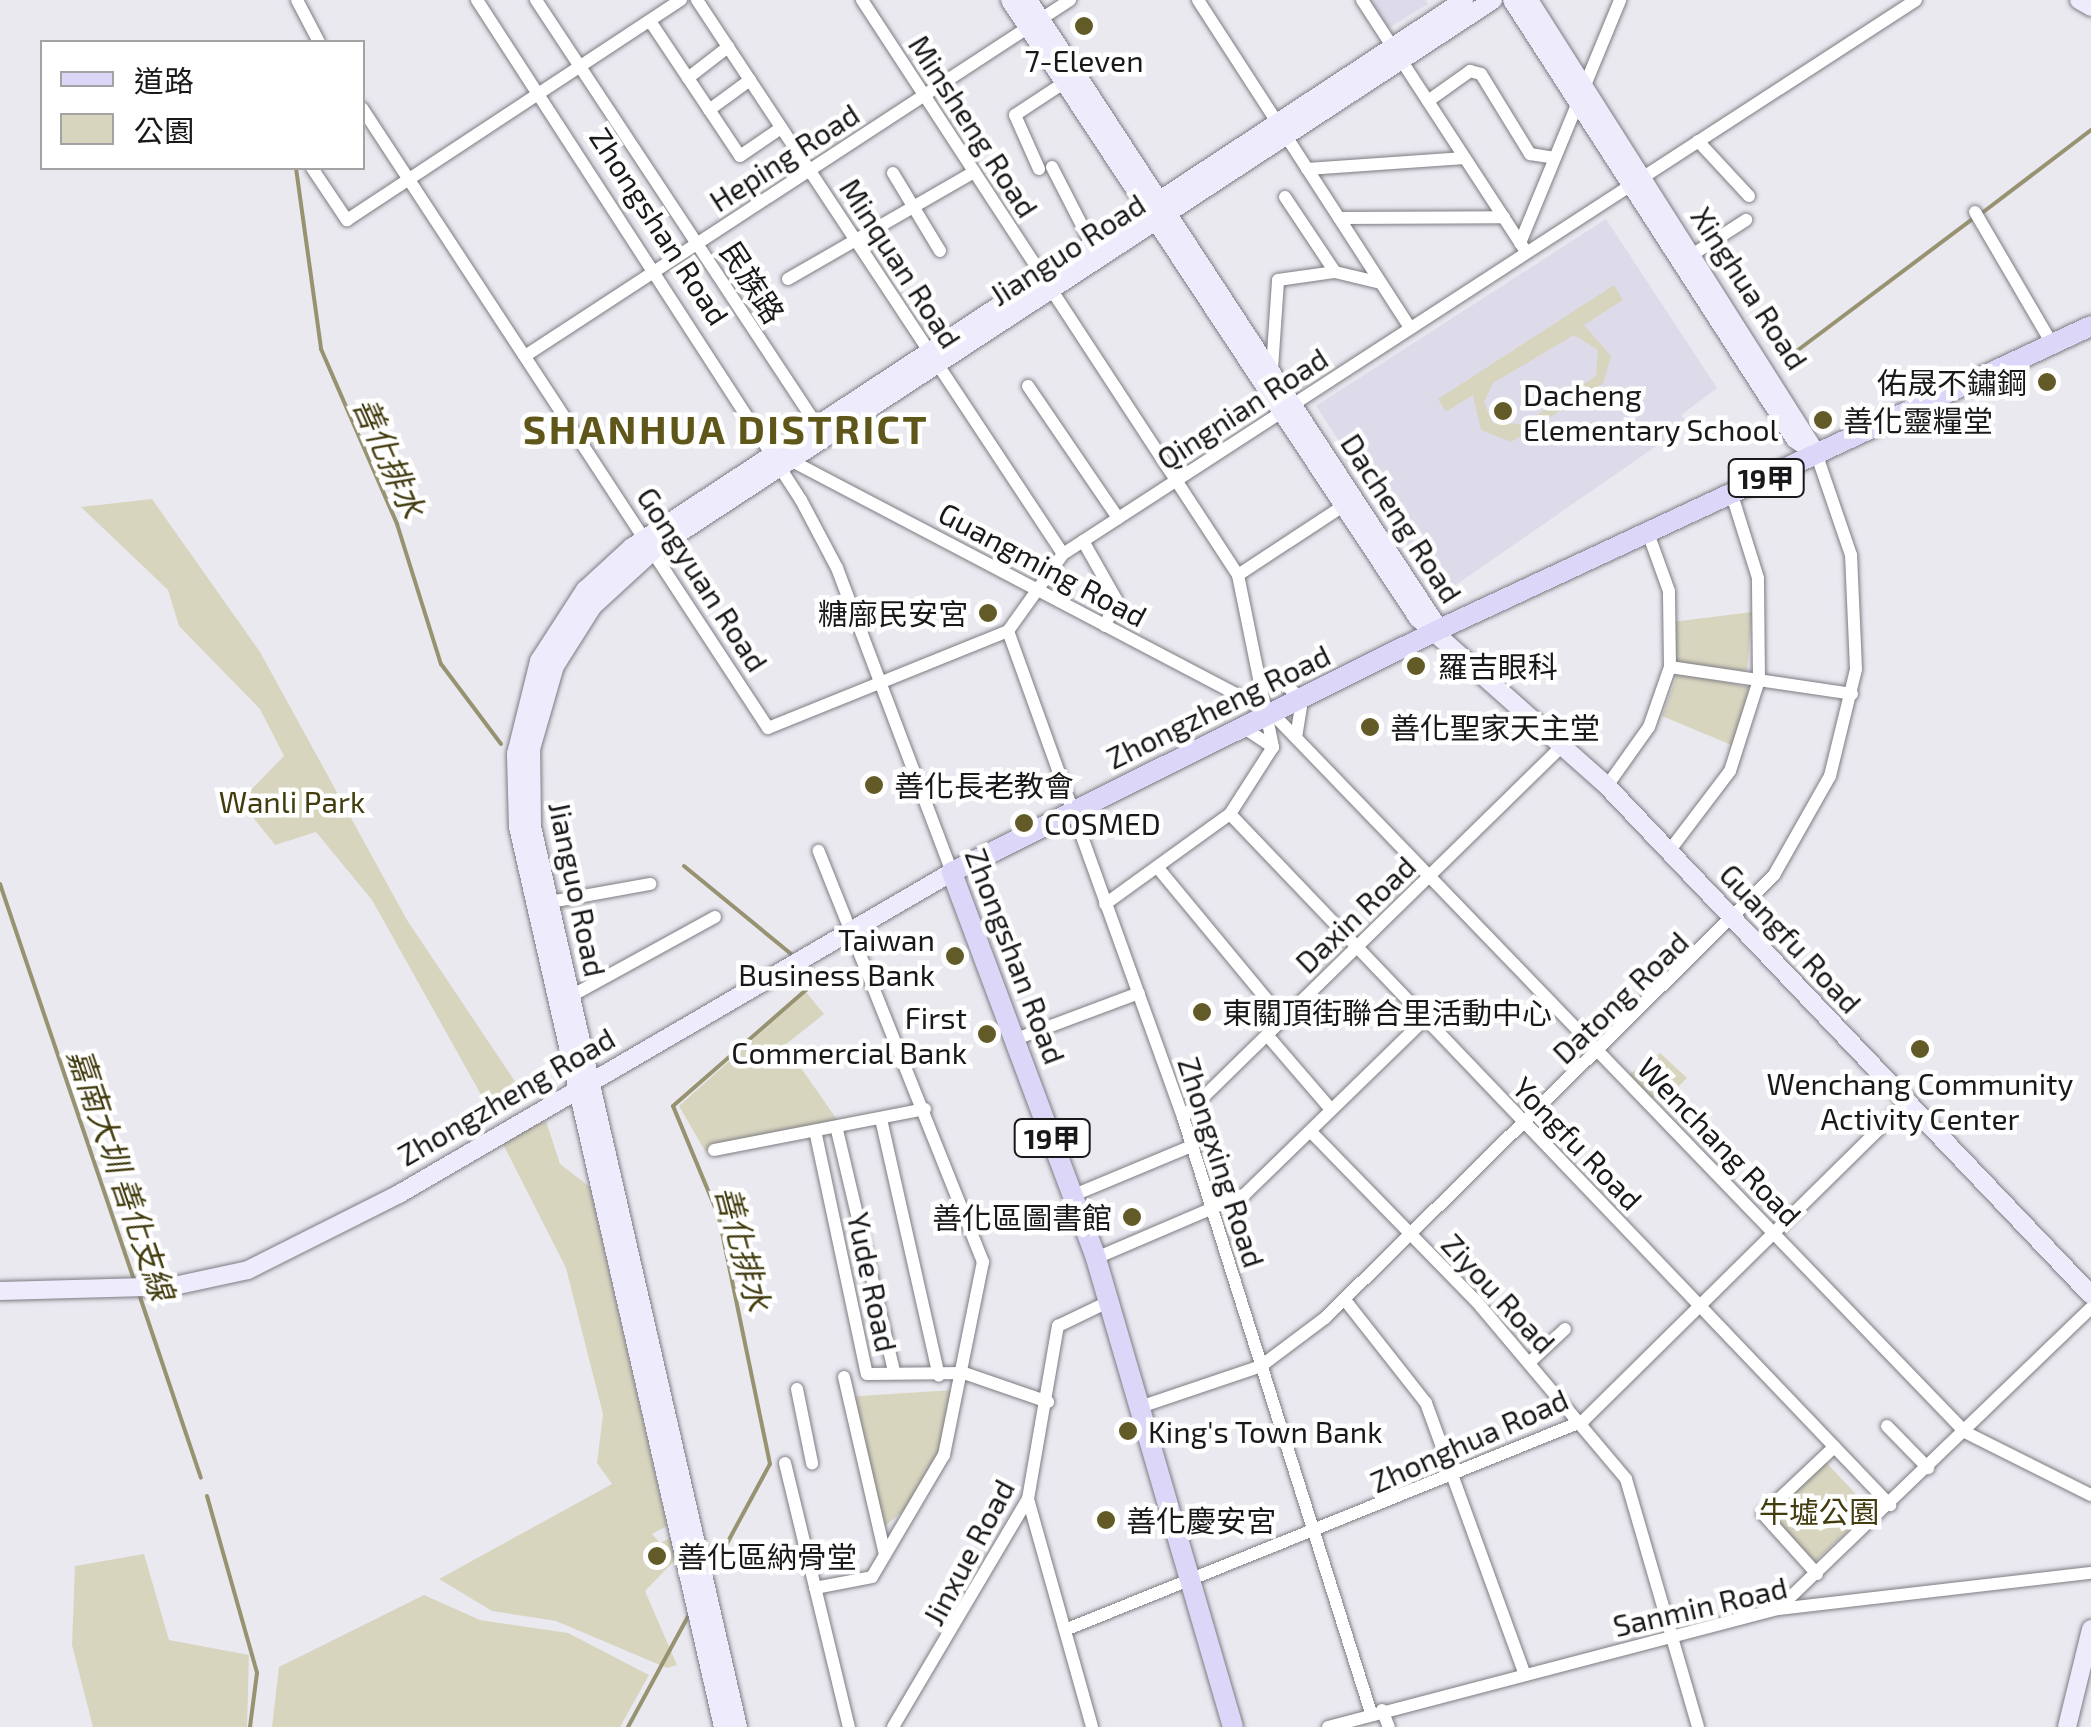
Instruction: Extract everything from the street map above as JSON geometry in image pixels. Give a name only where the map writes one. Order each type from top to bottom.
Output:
[{"type":"main road","name":"Zhongzheng Road","points":[[952,872],[1440,629],[2091,326]]},
{"type":"main road","name":"Zhongshan Road","points":[[952,872],[1096,1258],[1233,1727]]},
{"type":"street","points":[[297,0],[318,40]]},
{"type":"street","name":"Zhongshan Road","points":[[478,0],[781,460],[837,568],[952,872]]},
{"type":"street","name":"民族路","points":[[536,0],[816,424]]},
{"type":"street","points":[[313,170],[347,220],[681,0]]},
{"type":"street","name":"Minquan Road","points":[[697,0],[1063,554]]},
{"type":"street","name":"Minsheng Road","points":[[862,0],[1238,575]]},
{"type":"street","name":"Dacheng Road","points":[[1010,0],[1034,23],[1350,501],[1440,629]]},
{"type":"street","name":"Dacheng Road","points":[[1028,0],[1034,23],[1065,82],[1272,368],[1289,408]]},
{"type":"street","name":"Heping Road","points":[[525,356],[1070,0]]},
{"type":"street","points":[[1198,0],[1410,328]]},
{"type":"street","points":[[1362,0],[1523,247]]},
{"type":"street","name":"Jianguo Road","points":[[1398,54],[1464,0]]},
{"type":"street","name":"Jianguo Road","points":[[723,1727],[700,1591],[587,1083],[518,828],[522,766],[549,643],[585,590],[651,543],[1398,54],[1494,0]]},
{"type":"street","name":"Xinghua Road","points":[[1512,0],[1583,96],[1638,180],[1795,438],[1816,453]]},
{"type":"street","name":"Xinghua Road","points":[[1529,0],[1583,96]]},
{"type":"street","points":[[1523,247],[1620,0]]},
{"type":"street","name":"Qingnian Road","points":[[1008,631],[1063,554],[1410,328],[1523,247],[1638,180],[1916,0]]},
{"type":"street","points":[[2079,0],[2091,7]]},
{"type":"street","points":[[650,21],[740,156],[782,128]]},
{"type":"street","points":[[688,78],[728,48]]},
{"type":"street","points":[[1428,101],[1470,71],[1481,74],[1530,154],[1555,158]]},
{"type":"street","points":[[710,110],[750,80]]},
{"type":"street","points":[[1065,82],[1015,115],[1092,245]]},
{"type":"street","name":"Gongyuan Road","points":[[365,112],[651,543],[768,728],[879,681]]},
{"type":"street","points":[[1698,141],[1749,196]]},
{"type":"street","points":[[1307,169],[1464,158]]},
{"type":"street","points":[[788,279],[858,243],[974,172]]},
{"type":"street","points":[[893,173],[940,251]]},
{"type":"street","name":"Xinghua Road","points":[[1638,180],[1694,253],[1816,453]]},
{"type":"street","points":[[1285,197],[1334,272]]},
{"type":"street","name":"Jianguo Road","points":[[1048,284],[1092,245],[1160,211]]},
{"type":"street","points":[[1976,212],[2051,342]]},
{"type":"street","points":[[1339,218],[1504,217]]},
{"type":"street","points":[[1694,253],[1746,220]]},
{"type":"street","points":[[1272,368],[1278,280],[1334,272],[1381,283]]},
{"type":"street","name":"Jianguo Road","points":[[781,460],[816,424],[934,358]]},
{"type":"street","points":[[1028,386],[1118,518]]},
{"type":"street","name":"Datong Road","points":[[1140,1407],[1261,1366],[1346,1300],[1735,920],[1813,814],[1852,694],[1854,572],[1816,453]]},
{"type":"street","name":"Guangming Road","points":[[781,460],[1272,713]]},
{"type":"street","points":[[1670,850],[1730,771],[1760,680],[1758,578],[1732,495]]},
{"type":"street","points":[[1105,904],[1230,814],[1273,747],[1272,713],[1238,575],[1350,501]]},
{"type":"street","points":[[1607,786],[1649,727],[1670,667],[1668,592],[1648,533]]},
{"type":"street","points":[[1082,541],[1116,599],[1105,626]]},
{"type":"street","name":"Guangfu Road","points":[[1440,629],[1670,850],[1908,1102],[2085,1276],[2091,1296]]},
{"type":"street","points":[[879,681],[1008,631]]},
{"type":"street","name":"Zhongxing Road","points":[[1008,631],[1183,1117],[1314,1533],[1376,1712],[1389,1727]]},
{"type":"street","points":[[1670,667],[1852,694]]},
{"type":"street","points":[[1265,684],[1302,698],[1296,738]]},
{"type":"street","name":"Wenchang Road","points":[[1272,713],[1965,1432],[2091,1495]]},
{"type":"street","points":[[1244,727],[1273,747]]},
{"type":"street","name":"Daxin Road","points":[[1183,1117],[1563,746]]},
{"type":"street","name":"Jianguo Road","points":[[522,766],[573,995],[587,1083]]},
{"type":"street","name":"Yongfu Road","points":[[1230,814],[1890,1506]]},
{"type":"street","points":[[816,1588],[872,1577],[944,1455],[964,1373],[983,1262],[926,1109],[820,851]]},
{"type":"street","points":[[1158,868],[1283,1020]]},
{"type":"street","name":"Zhongzheng Road","points":[[0,1292],[145,1288],[248,1270],[800,963],[952,872]]},
{"type":"street","points":[[550,902],[650,884]]},
{"type":"street","points":[[573,995],[715,917]]},
{"type":"street","points":[[1016,1039],[1139,993]]},
{"type":"street","points":[[1328,1106],[1346,1104],[1425,1019]]},
{"type":"street","points":[[1267,1036],[1328,1106]]},
{"type":"street","name":"Zhonghua Road","points":[[1065,1630],[1458,1476],[1583,1421],[1908,1102]]},
{"type":"street","points":[[1096,1258],[1213,1213],[1314,1135],[1328,1106]]},
{"type":"street","points":[[714,1150],[816,1135],[926,1109]]},
{"type":"street","points":[[881,1120],[939,1376]]},
{"type":"street","points":[[837,1130],[894,1371]]},
{"type":"street","name":"Yude Road","points":[[816,1135],[867,1374],[964,1373],[1048,1402]]},
{"type":"street","name":"Ziyou Road","points":[[1314,1135],[1530,1362],[1583,1421],[1626,1479],[1675,1636],[1698,1727]]},
{"type":"street","points":[[1074,1195],[1192,1146]]},
{"type":"street","points":[[1346,1300],[1405,1369],[1458,1476],[1525,1675]]},
{"type":"street","name":"Jinxue Road","points":[[893,1727],[1028,1499],[1048,1402],[1058,1326],[1110,1301]]},
{"type":"street","points":[[1778,1609],[1890,1506],[2091,1308]]},
{"type":"street","points":[[1530,1362],[1566,1329]]},
{"type":"street","points":[[844,1377],[885,1554]]},
{"type":"street","points":[[796,1389],[812,1463]]},
{"type":"street","points":[[1887,1426],[1928,1468]]},
{"type":"street","points":[[1817,1574],[1763,1514],[1834,1447]]},
{"type":"street","points":[[785,1464],[849,1727]]},
{"type":"street","points":[[1028,1499],[1092,1727]]},
{"type":"street","name":"Sanmin Road","points":[[1328,1727],[1778,1609],[2091,1573]]},
{"type":"street","name":"Jianguo Road","points":[[700,1591],[738,1727]]},
{"type":"street","points":[[2067,1727],[2091,1629]]},
{"type":"shaded area","points":[[1367,0],[1426,0],[1428,4],[1387,29]]},
{"type":"shaded area","name":"Dacheng Elementary School","points":[[1606,219],[1717,388],[1681,415],[1688,424],[1440,596],[1316,406]]},
{"type":"green space","points":[[1614,285],[1623,300],[1584,325],[1611,356],[1603,384],[1511,442],[1481,430],[1473,395],[1446,412],[1438,399]],"holes":[[[1574,335],[1598,350],[1596,376],[1523,424],[1493,423],[1484,402],[1493,383]]]},
{"type":"green space","name":"Wanli Park","points":[[152,499],[260,652],[407,920],[526,1098],[493,1116],[372,900],[316,832],[275,845],[240,801],[284,756],[260,709],[179,626],[168,590],[81,507]]},
{"type":"green space","points":[[1752,612],[1747,671],[1676,663],[1672,622]]},
{"type":"green space","points":[[1678,673],[1749,687],[1734,746],[1662,716]]},
{"type":"green space","points":[[806,992],[824,1014],[785,1045],[838,1121],[705,1151],[679,1106]]},
{"type":"green space","points":[[1660,1053],[1687,1078],[1679,1086],[1671,1079],[1649,1102],[1625,1077]]},
{"type":"green space","points":[[546,1121],[560,1164],[590,1187],[667,1526],[652,1534],[660,1543],[672,1537],[676,1559],[645,1591],[677,1665],[667,1668],[556,1621],[492,1611],[439,1579],[612,1484],[597,1463],[603,1414],[566,1268],[501,1140]]},
{"type":"green space","points":[[953,1390],[943,1443],[906,1509],[882,1528],[845,1397]]},
{"type":"green space","name":"牛墟公園","points":[[1824,1460],[1870,1510],[1815,1562],[1768,1512]]},
{"type":"green space","points":[[144,1554],[169,1640],[249,1655],[247,1727],[93,1727],[72,1645],[75,1566]]},
{"type":"green space","points":[[424,1595],[480,1620],[568,1633],[649,1675],[620,1727],[272,1727],[279,1667]]},
{"type":"waterway","points":[[1982,213],[2091,130]]},
{"type":"waterway","name":"善化排水","points":[[296,170],[321,349],[397,524],[441,664],[501,744]]},
{"type":"waterway","points":[[1786,359],[1974,218]]},
{"type":"waterway","name":"善化排水","points":[[684,866],[796,958]]},
{"type":"waterway","name":"嘉南大圳 善化支線","points":[[0,884],[135,1282]]},
{"type":"waterway","name":"善化排水","points":[[711,1573],[770,1464],[719,1217],[673,1106],[806,990],[802,965]]},
{"type":"waterway","name":"嘉南大圳 善化支線","points":[[138,1291],[201,1478]]},
{"type":"waterway","name":"嘉南大圳 善化支線","points":[[207,1496],[257,1673],[250,1727]]},
{"type":"waterway","name":"善化排水","points":[[628,1727],[690,1613]]},
{"type":"place","name":"7-Eleven","points":[[1084,26]]},
{"type":"place","name":"佑晟不鏽鋼","points":[[2047,382]]},
{"type":"place","name":"Dacheng Elementary School","points":[[1503,411]]},
{"type":"place","name":"善化靈糧堂","points":[[1823,420]]},
{"type":"place","name":"糖廍民安宮","points":[[988,613]]},
{"type":"place","name":"羅吉眼科","points":[[1416,666]]},
{"type":"place","name":"善化聖家天主堂","points":[[1370,727]]},
{"type":"place","name":"善化長老教會","points":[[874,785]]},
{"type":"place","name":"COSMED","points":[[1024,823]]},
{"type":"place","name":"Taiwan Business Bank","points":[[955,956]]},
{"type":"place","name":"東關頂街聯合里活動中心","points":[[1202,1012]]},
{"type":"place","name":"First Commercial Bank","points":[[987,1034]]},
{"type":"place","name":"Wenchang Community Activity Center","points":[[1920,1049]]},
{"type":"place","name":"善化區圖書館","points":[[1132,1217]]},
{"type":"place","name":"King's Town Bank","points":[[1128,1431]]},
{"type":"place","name":"善化慶安宮","points":[[1106,1520]]},
{"type":"place","name":"善化區納骨堂","points":[[657,1556]]},
{"type":"district","name":"SHANHUA DISTRICT","points":[[726,428]]}]
